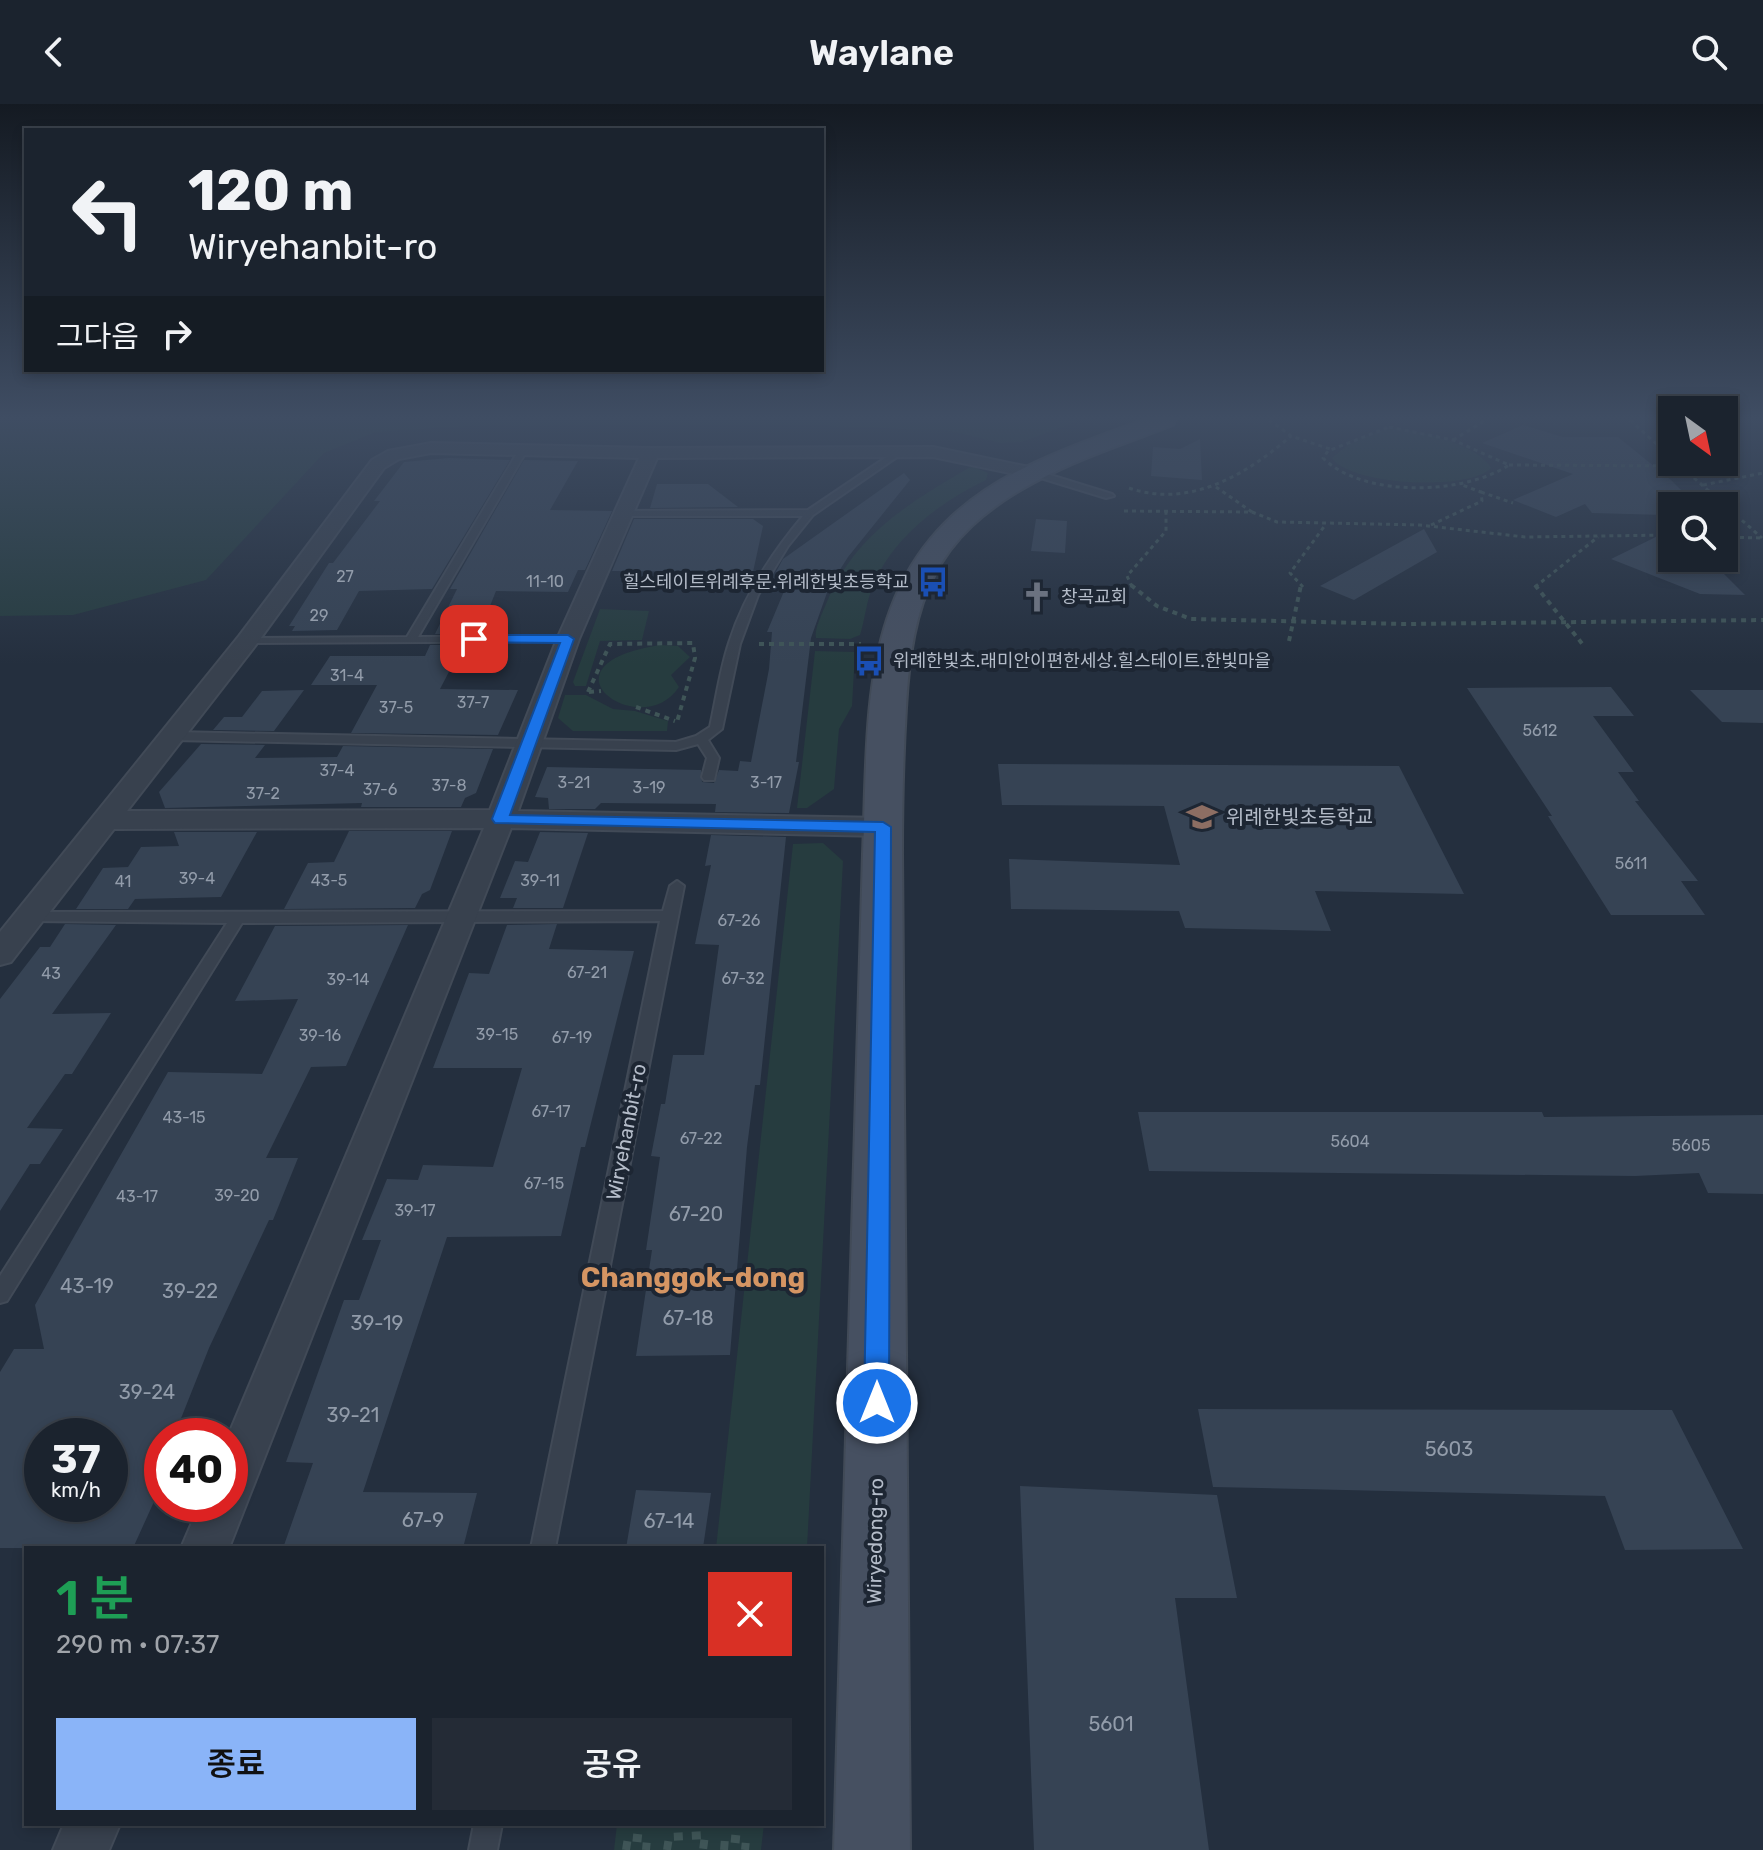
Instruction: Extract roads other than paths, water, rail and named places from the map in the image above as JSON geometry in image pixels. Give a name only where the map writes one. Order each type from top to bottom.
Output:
[{"type":"street","points":[[0,954],[247,641],[350,501]]},
{"type":"street","points":[[248,1443],[465,915],[568,639],[628,501]]},
{"type":"street","name":"Wiryedong-ro","points":[[872,1850],[883,827],[892,644],[913,585],[948,531],[985,501]]},
{"type":"street","points":[[106,820],[500,819],[883,827]]},
{"type":"street","points":[[206,1546],[216,1522]]},
{"type":"street","points":[[81,1850],[91,1826]]},
{"type":"lane","points":[[411,639],[492,501]]},
{"type":"lane","points":[[173,736],[676,746],[701,739],[716,729],[734,644],[753,595],[784,545],[810,513],[827,501]]},
{"type":"lane","points":[[623,513],[810,513]]},
{"type":"lane","points":[[247,641],[568,639]]},
{"type":"lane","points":[[701,739],[713,758],[709,777]]},
{"type":"lane","name":"Wiryehanbit-ro","points":[[543,1546],[677,886]]},
{"type":"lane","points":[[32,916],[236,920],[465,915],[669,916]]},
{"type":"lane","points":[[0,1294],[236,920]]},
{"type":"lane","points":[[483,1850],[488,1826]]},
{"type":"place","name":"힐스테이트위례후문.위례한빛초등학교","points":[[933,582]]},
{"type":"place","name":"창곡교회","points":[[1037,597]]},
{"type":"place","name":"위례한빛초.래미안이편한세상.힐스테이트.한빛마을","points":[[869,661]]},
{"type":"place","name":"위례한빛초등학교","points":[[1202,817]]},
{"type":"district","name":"Changgok-dong","points":[[693,1277]]}]
